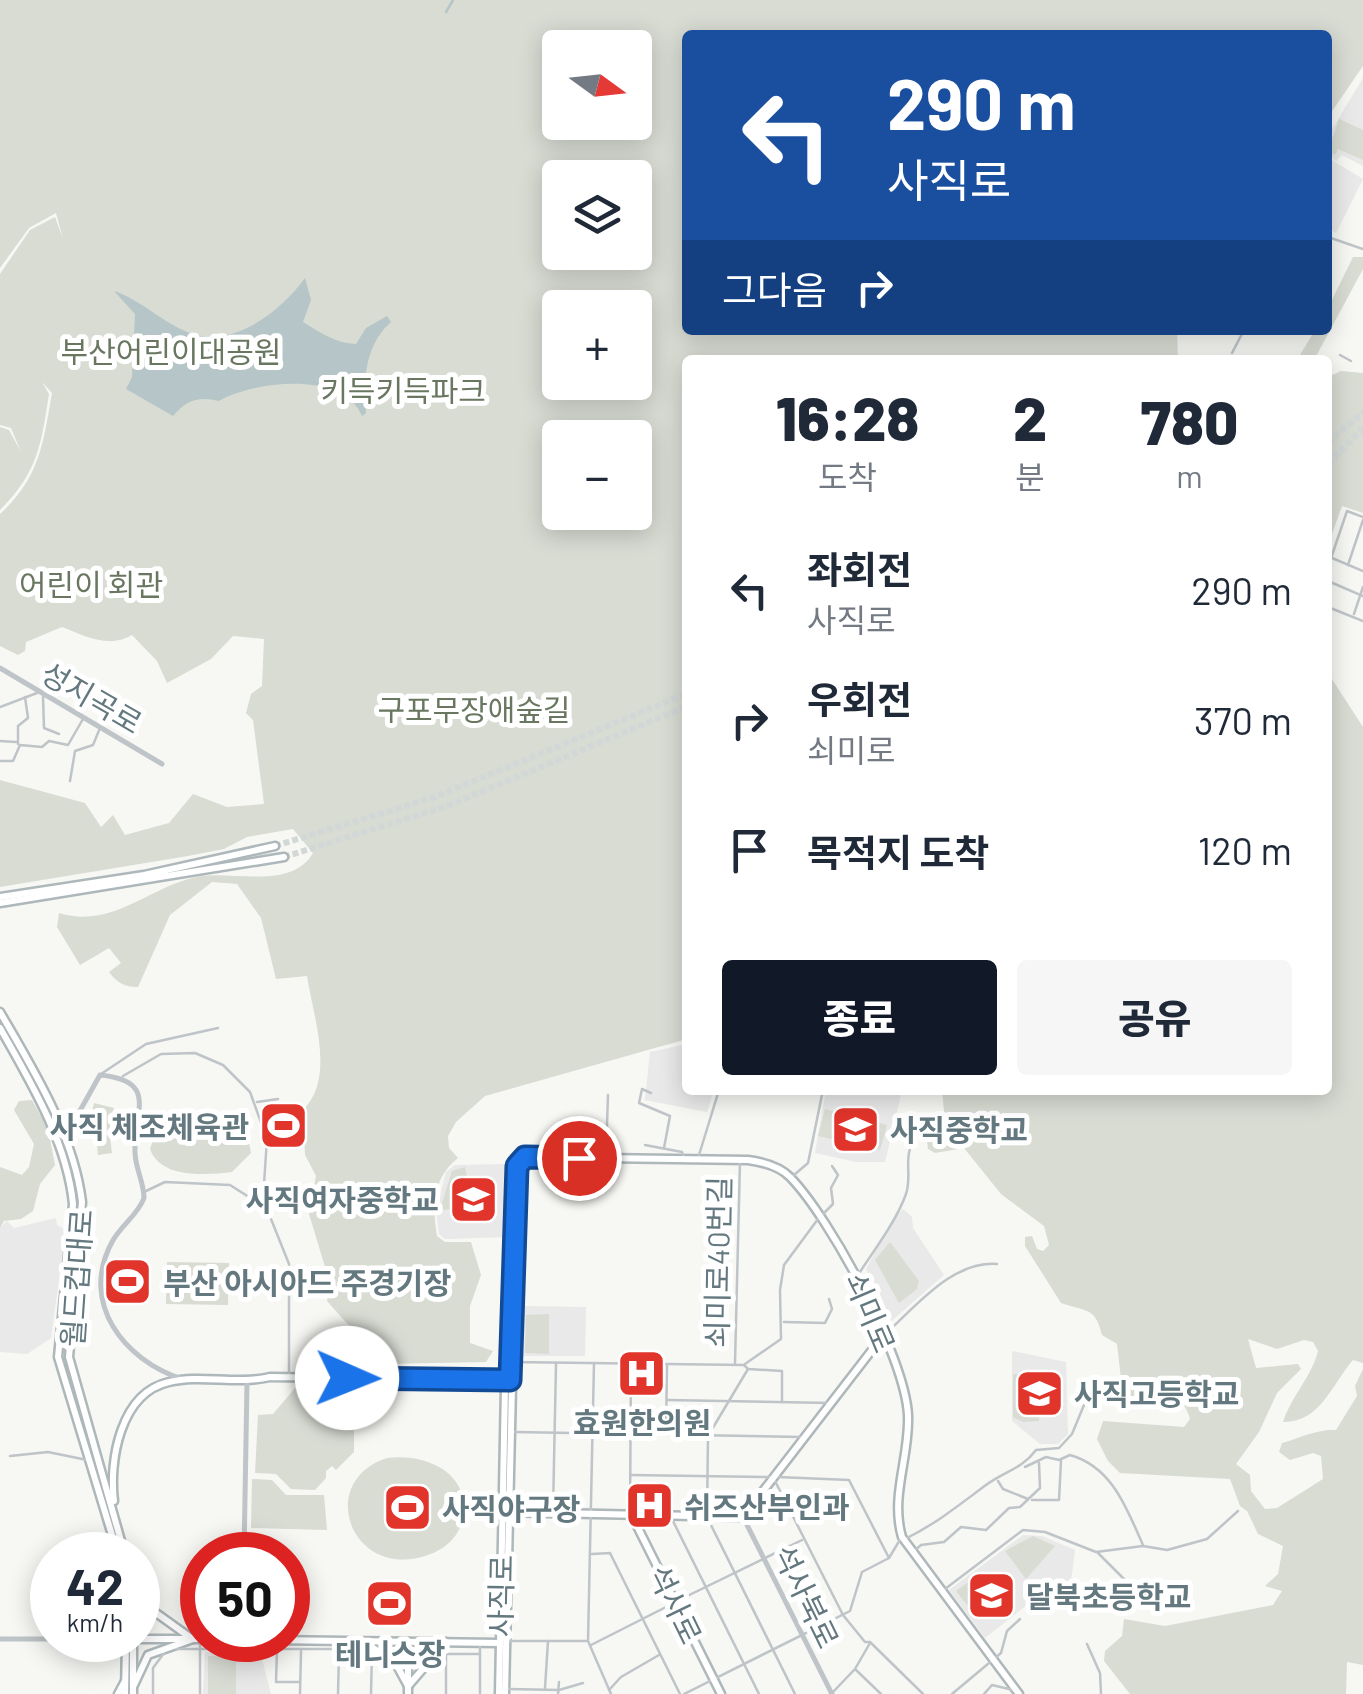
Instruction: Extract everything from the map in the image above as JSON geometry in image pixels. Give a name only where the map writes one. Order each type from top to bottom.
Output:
[{"type":"main road","points":[[0,900],[144,875],[275,846]]},
{"type":"main road","points":[[0,900],[284,857]]},
{"type":"main road","name":"월드컵대로","points":[[0,1012],[59,1139],[82,1202],[68,1357],[118,1532]]},
{"type":"main road","name":"월드컵대로","points":[[0,1028],[59,1139],[73,1204],[57,1348],[114,1532]]},
{"type":"main road","name":"사직로","points":[[506,1512],[512,1432],[510,1362],[517,1166],[525,1157],[606,1158]]},
{"type":"main road","points":[[606,1158],[740,1160],[772,1166],[790,1177]]},
{"type":"main road","name":"쇠미로","points":[[790,1177],[858,1275],[908,1417],[897,1507],[903,1538],[940,1593],[1018,1693]]},
{"type":"main road","points":[[506,1512],[742,1517],[882,1336]]},
{"type":"main road","points":[[115,1519],[114,1454],[124,1423],[155,1387],[191,1381],[247,1383],[290,1377],[510,1380]]},
{"type":"main road","name":"사직로","points":[[503,1692],[505,1386],[510,1380]]},
{"type":"main road","points":[[96,1452],[114,1454]]},
{"type":"main road","points":[[510,1485],[518,1504],[528,1512]]},
{"type":"main road","name":"석사로","points":[[632,1514],[721,1694]]},
{"type":"main road","points":[[638,1527],[646,1515]]},
{"type":"main road","points":[[310,1641],[504,1642]]},
{"type":"main road","points":[[362,1642],[395,1662],[408,1690]]},
{"type":"main road","points":[[408,1642],[408,1690]]},
{"type":"main road","points":[[408,1690],[446,1642]]},
{"type":"main road","points":[[122,1694],[148,1655],[180,1646]]},
{"type":"main road","points":[[128,1662],[133,1694]]},
{"type":"main road","points":[[130,1682],[133,1662]]},
{"type":"street","points":[[1332,238],[1363,250]]},
{"type":"street","points":[[1232,354],[1242,335]]},
{"type":"street","points":[[1340,355],[1351,361]]},
{"type":"street","points":[[1332,555],[1347,511],[1363,519],[1348,564]]},
{"type":"street","points":[[1332,558],[1363,571]]},
{"type":"street","points":[[1332,583],[1362,595]]},
{"type":"street","points":[[1353,617],[1363,587]]},
{"type":"street","points":[[1332,609],[1363,621]]},
{"type":"street","name":"성지곡로","points":[[0,668],[162,764]]},
{"type":"street","points":[[0,707],[40,695],[44,728],[58,734]]},
{"type":"street","points":[[0,761],[9,763],[18,744],[18,726],[28,718],[25,697]]},
{"type":"street","points":[[0,741],[40,748],[50,741],[68,746],[84,717]]},
{"type":"street","points":[[70,781],[75,752],[92,745],[100,727]]},
{"type":"street","points":[[59,1139],[100,1075],[146,1044],[218,1028]]},
{"type":"street","points":[[122,1078],[151,1058],[194,1053],[231,1070],[256,1102],[267,1139],[261,1177],[264,1207]]},
{"type":"street","points":[[100,1075],[122,1078],[140,1098],[134,1147],[144,1192],[140,1208],[111,1244],[102,1292],[116,1334],[152,1367],[191,1381]]},
{"type":"street","points":[[652,1093],[642,1089],[642,1107],[670,1116],[664,1148]]},
{"type":"street","points":[[698,1160],[718,1095]]},
{"type":"street","points":[[790,1177],[808,1164],[822,1095]]},
{"type":"street","points":[[606,1158],[608,1096]]},
{"type":"street","points":[[256,1102],[264,1104],[278,1099]]},
{"type":"street","points":[[858,1275],[905,1197],[905,1160],[917,1136],[926,1131]]},
{"type":"street","points":[[645,1145],[682,1152],[684,1159]]},
{"type":"street","name":"쇠미로40번길","points":[[735,1365],[740,1160]]},
{"type":"street","points":[[796,1694],[707,1517],[708,1436],[746,1367],[778,1342],[784,1264],[833,1204],[831,1188],[838,1175],[832,1166]]},
{"type":"street","points":[[144,1192],[166,1182],[230,1185],[264,1207],[280,1233],[289,1264],[290,1377]]},
{"type":"street","points":[[882,1336],[958,1273],[972,1265],[997,1264]]},
{"type":"street","points":[[782,1322],[825,1323],[832,1309],[829,1299]]},
{"type":"street","points":[[490,1380],[510,1362],[735,1365],[782,1370],[782,1402]]},
{"type":"street","points":[[553,1513],[556,1362]]},
{"type":"street","points":[[594,1363],[590,1643],[610,1692]]},
{"type":"street","points":[[631,1363],[632,1514]]},
{"type":"street","points":[[666,1435],[668,1364]]},
{"type":"street","points":[[244,1532],[247,1383]]},
{"type":"street","points":[[667,1400],[831,1403]]},
{"type":"street","points":[[1024,1468],[1036,1450],[1059,1448],[1072,1434],[1084,1405]]},
{"type":"street","points":[[512,1432],[804,1437]]},
{"type":"street","points":[[10,1456],[48,1452],[91,1461]]},
{"type":"street","points":[[590,1554],[610,1553],[682,1694],[850,1611],[862,1572],[889,1558],[903,1538],[944,1520],[996,1478],[1046,1457],[1081,1458],[1087,1466],[1104,1473],[1121,1494],[1143,1546]]},
{"type":"street","points":[[912,1554],[921,1545],[944,1542],[962,1527],[986,1530],[1009,1508],[1030,1500],[1059,1500],[1061,1460]]},
{"type":"street","points":[[1030,1500],[1042,1478],[1039,1463]]},
{"type":"street","points":[[630,1475],[849,1480],[889,1558]]},
{"type":"street","points":[[773,1477],[843,1615],[865,1642],[870,1642],[923,1694]]},
{"type":"street","points":[[996,1478],[1003,1488],[1030,1500]]},
{"type":"street","points":[[1096,1552],[1143,1546],[1168,1550],[1207,1538],[1238,1510]]},
{"type":"street","points":[[670,1516],[759,1694]]},
{"type":"street","name":"석사북로","points":[[742,1517],[831,1694]]},
{"type":"street","points":[[940,1593],[1023,1530],[1045,1532],[1096,1552],[1138,1593],[1164,1602]]},
{"type":"street","points":[[504,1642],[590,1643],[804,1540]]},
{"type":"street","points":[[952,1694],[1002,1650],[1006,1630],[1020,1619]]},
{"type":"street","points":[[0,1640],[30,1640]]},
{"type":"street","points":[[545,1690],[548,1641]]},
{"type":"street","points":[[446,1642],[446,1694]]},
{"type":"street","points":[[831,1694],[855,1668],[870,1642]]},
{"type":"street","points":[[480,1643],[480,1694]]},
{"type":"street","points":[[1087,1644],[1100,1673],[1100,1694]]},
{"type":"street","points":[[152,1694],[152,1668],[160,1656],[180,1646]]},
{"type":"street","points":[[310,1649],[376,1650],[371,1694]]},
{"type":"street","points":[[338,1649],[338,1694]]},
{"type":"street","points":[[446,1654],[480,1654]]},
{"type":"street","points":[[610,1692],[621,1677],[660,1654]]},
{"type":"street","points":[[199,1662],[200,1694]]},
{"type":"street","points":[[277,1662],[276,1682],[300,1682]]},
{"type":"street","points":[[300,1694],[301,1662]]},
{"type":"street","points":[[855,1668],[882,1694]]},
{"type":"street","points":[[558,1692],[559,1682]]},
{"type":"street","points":[[503,1692],[558,1692],[582,1683]]},
{"type":"street","name":"쇠미로","points":[[984,1694],[992,1685],[1018,1693]]},
{"type":"shaded area","points":[[1363,78],[1363,166],[1342,155],[1336,161],[1332,158],[1332,129]]},
{"type":"shaded area","points":[[1332,160],[1363,179],[1336,233],[1332,230]]},
{"type":"shaded area","points":[[305,278],[311,300],[303,322],[328,337],[356,344],[366,328],[387,316],[391,322],[371,352],[365,388],[366,413],[362,416],[352,401],[337,391],[318,386],[274,385],[219,401],[199,399],[173,416],[126,389],[132,377],[135,314],[114,291],[190,333],[223,336],[270,314]]},
{"type":"shaded area","points":[[682,1045],[682,1095],[712,1095],[707,1112],[645,1100],[650,1052]]},
{"type":"shaded area","name":"사직중학교","points":[[825,1095],[901,1095],[885,1162],[857,1162],[815,1153]]},
{"type":"shaded area","name":"사직여자중학교","points":[[510,1164],[508,1237],[445,1239],[439,1234],[436,1210],[446,1172],[455,1165]]},
{"type":"shaded area","points":[[903,1209],[912,1217],[913,1228],[944,1275],[887,1325],[866,1269],[890,1223]]},
{"type":"shaded area","points":[[56,1218],[57,1225],[66,1230],[51,1338],[27,1354],[0,1352],[0,1228],[7,1221],[14,1228]]},
{"type":"shaded area","points":[[522,1306],[586,1307],[585,1356],[522,1356]]},
{"type":"shaded area","name":"사직고등학교","points":[[1012,1351],[1066,1362],[1068,1434],[1058,1444],[1040,1444],[1012,1421]]},
{"type":"shaded area","points":[[1023,1535],[1042,1536],[1075,1550],[1069,1597],[1032,1601],[985,1638],[949,1590]]},
{"type":"shaded area","points":[[205,1662],[263,1662],[271,1694],[203,1694]]},
{"type":"green space","name":"구포무장애숲길","points":[[0,0],[1363,0],[1363,66],[1332,111],[1332,30],[682,30],[682,335],[1177,335],[1178,355],[682,355],[682,1040],[485,1096],[456,1122],[448,1136],[449,1148],[458,1158],[439,1183],[435,1225],[437,1236],[445,1242],[471,1242],[481,1275],[470,1306],[470,1343],[493,1351],[486,1362],[383,1364],[327,1301],[333,1275],[326,1270],[309,1214],[316,1176],[305,1155],[303,1110],[313,1097],[320,1064],[307,976],[276,979],[261,918],[237,884],[212,882],[170,915],[138,987],[122,984],[109,972],[121,963],[109,948],[80,965],[57,927],[59,913],[79,917],[115,911],[184,880],[292,871],[313,853],[293,829],[247,837],[224,849],[0,887],[0,780],[85,803],[101,827],[113,815],[125,835],[169,823],[193,794],[227,807],[264,804],[253,720],[246,713],[251,694],[262,686],[264,639],[233,636],[211,659],[167,683],[157,661],[132,635],[106,641],[62,627],[26,642],[25,651],[18,655],[0,646],[0,514],[32,473],[42,444],[52,393],[42,382],[49,394],[36,457],[23,483],[0,510],[0,427],[9,430],[21,452],[11,428],[0,425],[0,274],[30,230],[55,217],[63,239],[56,213],[29,228],[0,268]]},
{"type":"green space","points":[[1339,119],[1363,130],[1363,160],[1338,149],[1335,155],[1332,153]]},
{"type":"green space","points":[[1353,257],[1363,257],[1363,269],[1332,327],[1332,300]]},
{"type":"green space","points":[[1312,335],[1327,335],[1317,355],[1300,355]]},
{"type":"green space","points":[[1341,371],[1363,373],[1363,513],[1342,506],[1332,534],[1332,375]]},
{"type":"green space","points":[[1332,679],[1363,727],[1363,1363],[1353,1360],[1307,1416],[1283,1422],[1318,1351],[1313,1342],[1304,1340],[1277,1349],[1248,1339],[1256,1368],[1298,1364],[1301,1369],[1277,1393],[1259,1432],[1236,1464],[1250,1475],[1251,1491],[1265,1509],[1277,1508],[1323,1479],[1321,1456],[1313,1453],[1290,1460],[1279,1452],[1282,1443],[1336,1430],[1357,1396],[1355,1386],[1363,1369],[1363,1665],[1347,1662],[1346,1694],[1130,1694],[1104,1661],[1105,1651],[1122,1636],[1124,1619],[1165,1626],[1273,1605],[1282,1591],[1265,1586],[1278,1574],[1283,1546],[1258,1534],[1247,1511],[1240,1506],[1230,1479],[1120,1473],[1108,1461],[1097,1439],[1103,1421],[1184,1427],[1190,1419],[1184,1405],[1168,1390],[1147,1381],[1145,1396],[1134,1407],[1124,1405],[1117,1344],[1102,1335],[1093,1315],[1061,1303],[1025,1246],[1025,1237],[1032,1236],[1037,1249],[1043,1251],[1049,1245],[1044,1226],[1001,1194],[964,1148],[935,1153],[928,1149],[926,1131],[940,1139],[952,1128],[945,1121],[942,1095],[1332,1095]]},
{"type":"green space","points":[[32,1100],[48,1129],[55,1165],[40,1184],[33,1211],[21,1219],[4,1221],[0,1228],[0,1167],[22,1175],[29,1167],[34,1144],[14,1110],[19,1101]]},
{"type":"green space","points":[[94,1103],[114,1108],[109,1130],[112,1153],[98,1155],[95,1127],[89,1126]]},
{"type":"green space","points":[[825,1109],[887,1125],[880,1150],[818,1136]]},
{"type":"green space","points":[[161,1117],[244,1119],[251,1153],[232,1172],[185,1173],[164,1166],[150,1149]]},
{"type":"green space","points":[[465,1167],[467,1177],[487,1177],[486,1222],[458,1222],[456,1209],[440,1210],[452,1171]]},
{"type":"green space","points":[[890,1242],[919,1281],[917,1289],[899,1303],[875,1260]]},
{"type":"green space","points":[[167,1262],[229,1263],[228,1305],[166,1304]]},
{"type":"green space","points":[[549,1314],[549,1354],[525,1353],[526,1315]]},
{"type":"green space","points":[[1013,1374],[1039,1374],[1039,1421],[1023,1422],[1013,1417]]},
{"type":"green space","points":[[295,1388],[314,1389],[354,1431],[354,1452],[336,1470],[332,1466],[326,1471],[326,1478],[315,1490],[291,1489],[276,1474],[255,1473],[258,1415],[273,1414]]},
{"type":"green space","name":"사직야구장","points":[[387,1458],[431,1463],[443,1469],[460,1489],[464,1502],[461,1525],[451,1541],[428,1555],[401,1560],[379,1555],[362,1543],[352,1526],[348,1506],[352,1487],[365,1470]]},
{"type":"green space","points":[[252,1479],[272,1480],[286,1495],[324,1495],[327,1530],[251,1528]]},
{"type":"green space","points":[[1033,1536],[1055,1546],[1026,1579],[1005,1551]]},
{"type":"green space","points":[[975,1577],[995,1600],[975,1615],[956,1591]]},
{"type":"green space","points":[[208,1662],[236,1662],[236,1694],[208,1694]]},
{"type":"waterway","points":[[446,12],[453,0]]},
{"type":"tunnel","points":[[1332,439],[1363,412]]},
{"type":"tunnel","points":[[1332,460],[1363,428]]},
{"type":"tunnel","points":[[275,846],[435,797],[682,695]]},
{"type":"tunnel","points":[[284,857],[447,806],[682,708]]},
{"type":"place","name":"사직 체조체육관","points":[[284,1126]]},
{"type":"place","name":"사직중학교","points":[[855,1129]]},
{"type":"place","name":"사직여자중학교","points":[[474,1199]]},
{"type":"place","name":"부산 아시아드 주경기장","points":[[128,1282]]},
{"type":"place","name":"효원한의원","points":[[642,1373]]},
{"type":"place","name":"사직고등학교","points":[[1039,1393]]},
{"type":"place","name":"쉬즈산부인과","points":[[649,1506]]},
{"type":"place","name":"사직야구장","points":[[407,1508]]},
{"type":"place","name":"달북초등학교","points":[[991,1596]]},
{"type":"place","name":"테니스장","points":[[390,1604]]},
{"type":"route","points":[[347,1378],[510,1380],[517,1166],[525,1157],[579,1158]]},
{"type":"park label","name":"부산어린이대공원","points":[[171,351]]},
{"type":"park label","name":"키득키득파크","points":[[403,390]]},
{"type":"park label","name":"어린이 회관","points":[[91,584]]}]
